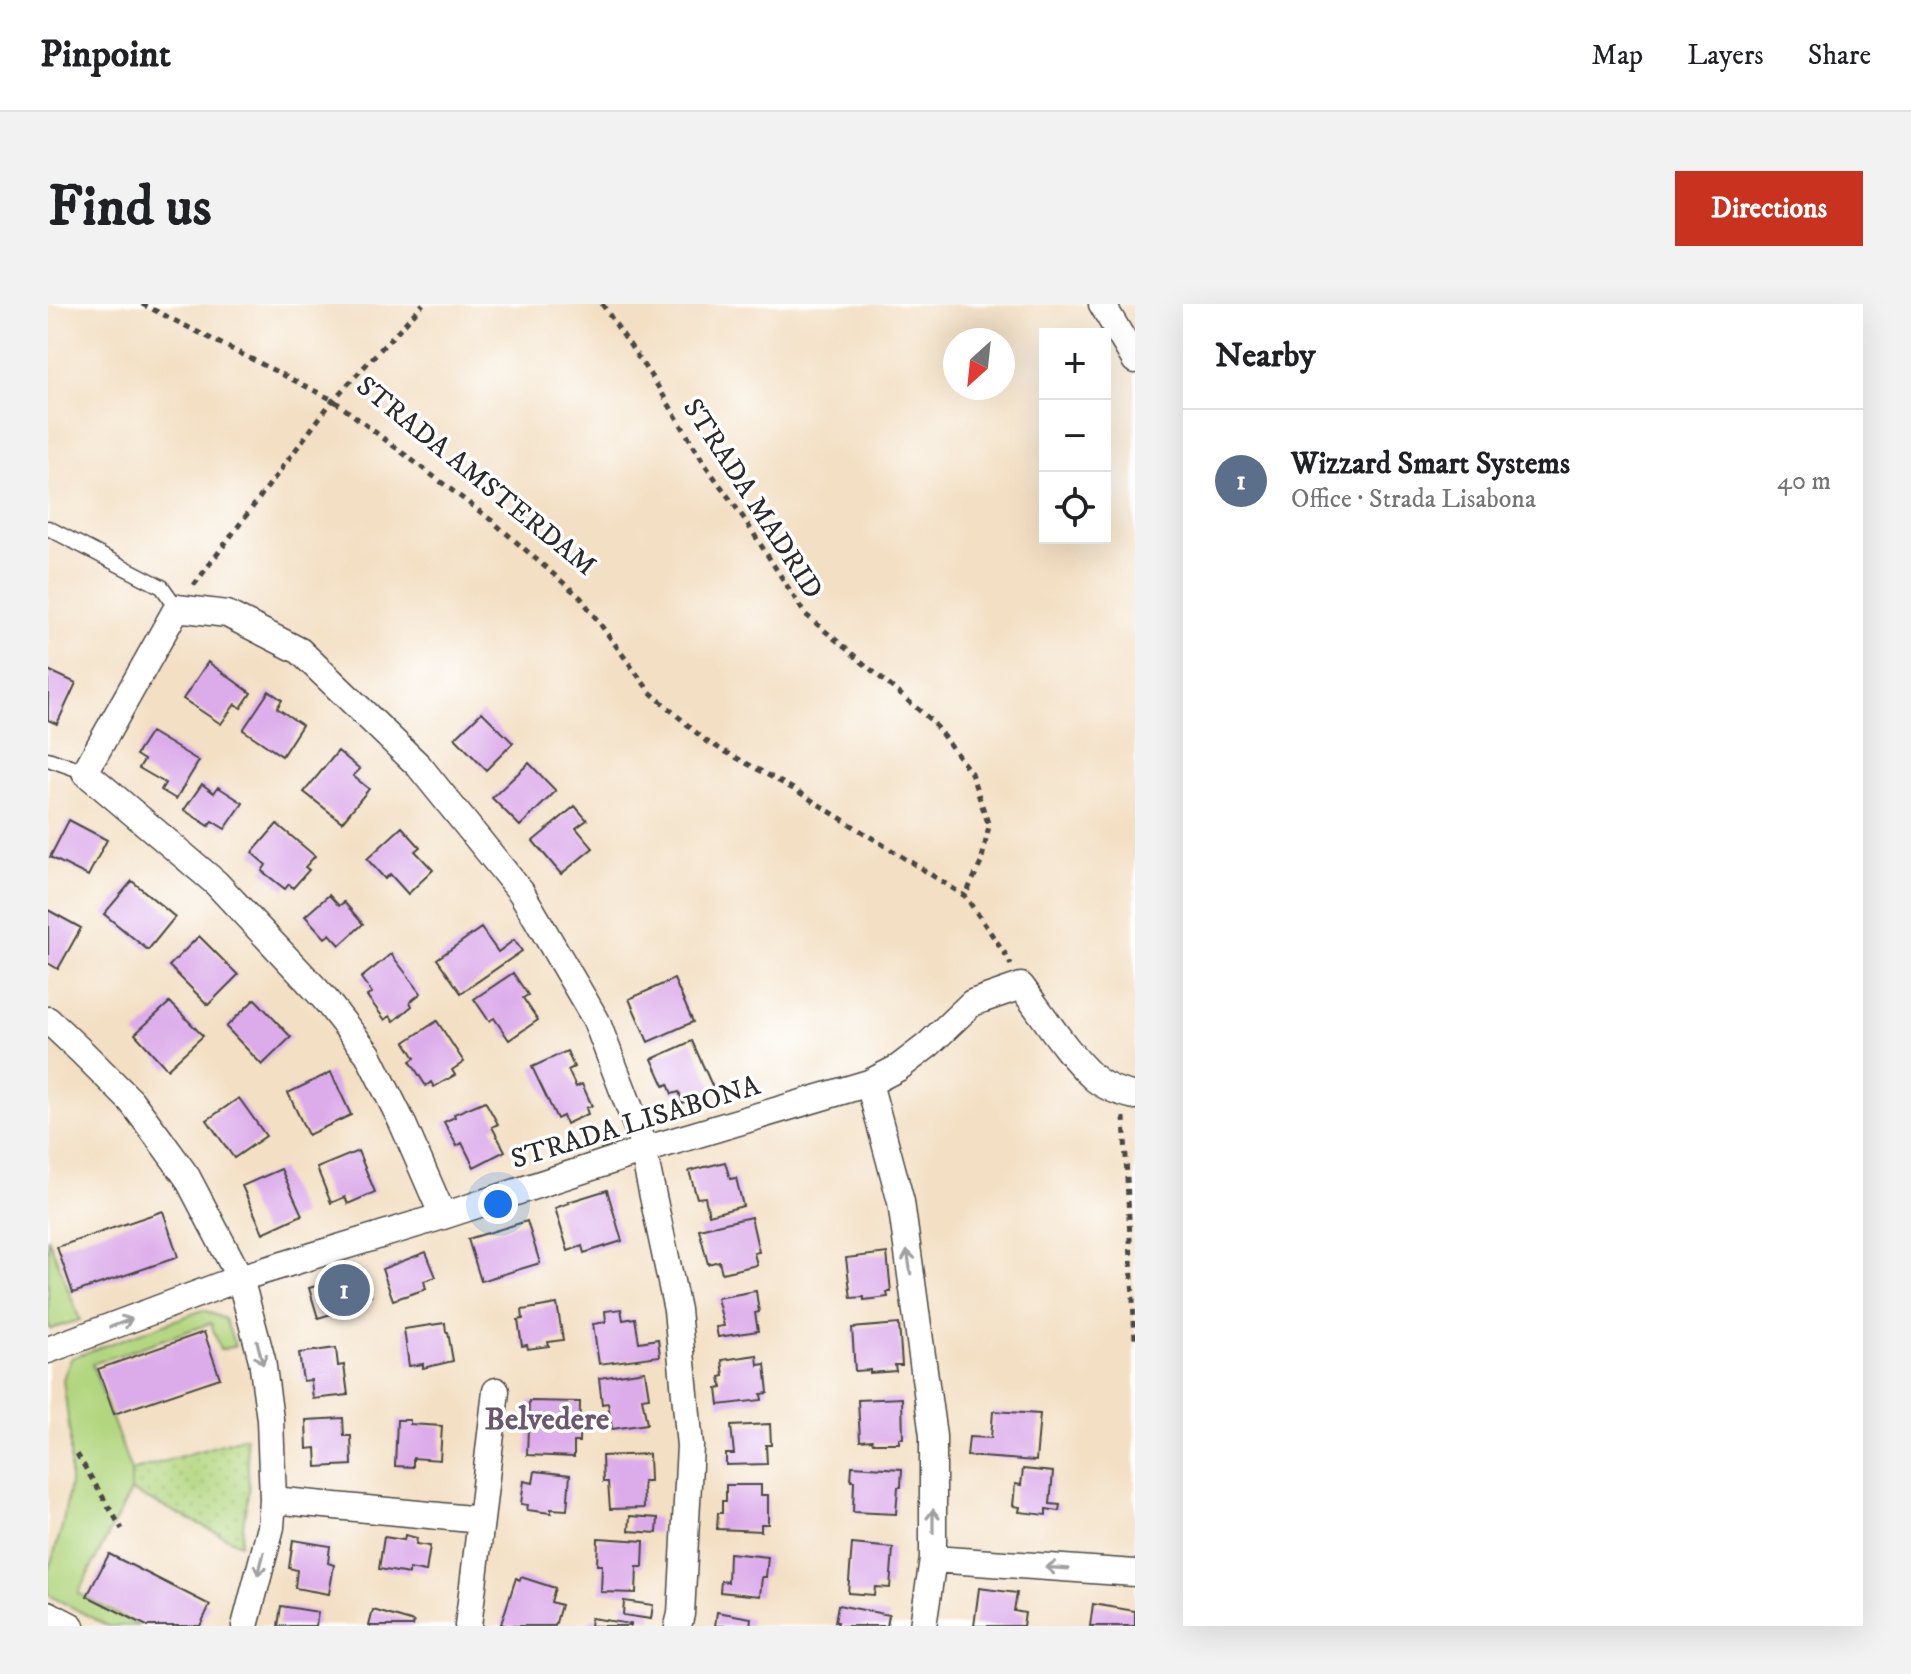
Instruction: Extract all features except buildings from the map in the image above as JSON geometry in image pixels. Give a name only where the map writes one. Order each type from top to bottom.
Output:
[{"type":"street","points":[[1102,304],[1135,360]]},
{"type":"street","points":[[443,1216],[368,1054],[324,998],[216,883],[85,772],[177,608],[227,614],[300,651],[419,766],[521,892],[596,1020],[640,1135],[677,1310],[690,1446],[678,1626]]},
{"type":"street","points":[[1021,986],[1072,1053],[1097,1080],[1130,1095]]},
{"type":"street","name":"STRADA LISABONA","points":[[48,1350],[240,1278],[644,1150],[869,1083],[898,1068],[928,1045],[972,1003],[1021,986]]},
{"type":"street","points":[[48,1020],[131,1101],[158,1137],[187,1177],[240,1278],[262,1360],[270,1419],[273,1500],[271,1527],[245,1626]]},
{"type":"street","points":[[869,1083],[901,1202],[933,1436],[933,1559],[923,1626]]},
{"type":"street","points":[[468,1626],[496,1391]]},
{"type":"street","points":[[273,1500],[481,1520]]},
{"type":"street","points":[[933,1559],[1135,1573]]},
{"type":"street","points":[[48,1614],[71,1626]]},
{"type":"lane","points":[[48,528],[162,587],[177,608]]},
{"type":"lane","points":[[48,759],[85,772]]},
{"type":"path","name":"STRADA AMSTERDAM","points":[[142,304],[333,400],[491,520],[581,598],[650,692],[706,741],[797,791],[965,896],[1006,955],[1021,986]]},
{"type":"path","points":[[177,608],[333,400],[423,304]]},
{"type":"path","name":"STRADA MADRID","points":[[602,304],[805,614],[932,721],[971,773],[989,826],[981,863],[965,896]]},
{"type":"path","points":[[1130,1095],[1123,1107],[1135,1340]]},
{"type":"path","points":[[77,1454],[122,1529]]},
{"type":"green space","points":[[48,1237],[80,1320],[50,1329],[48,1327]]},
{"type":"green space","points":[[203,1310],[225,1319],[235,1346],[220,1350],[211,1323],[92,1364],[131,1471],[131,1491],[78,1593],[139,1626],[108,1626],[48,1595],[48,1573],[62,1527],[70,1484],[70,1434],[63,1379],[71,1358]]},
{"type":"green space","points":[[246,1437],[249,1488],[240,1544],[131,1491],[131,1471]]},
{"type":"place","name":"Wizzard Smart Systems","points":[[344,1290]]},
{"type":"district","name":"Belvedere","points":[[547,1418]]}]
